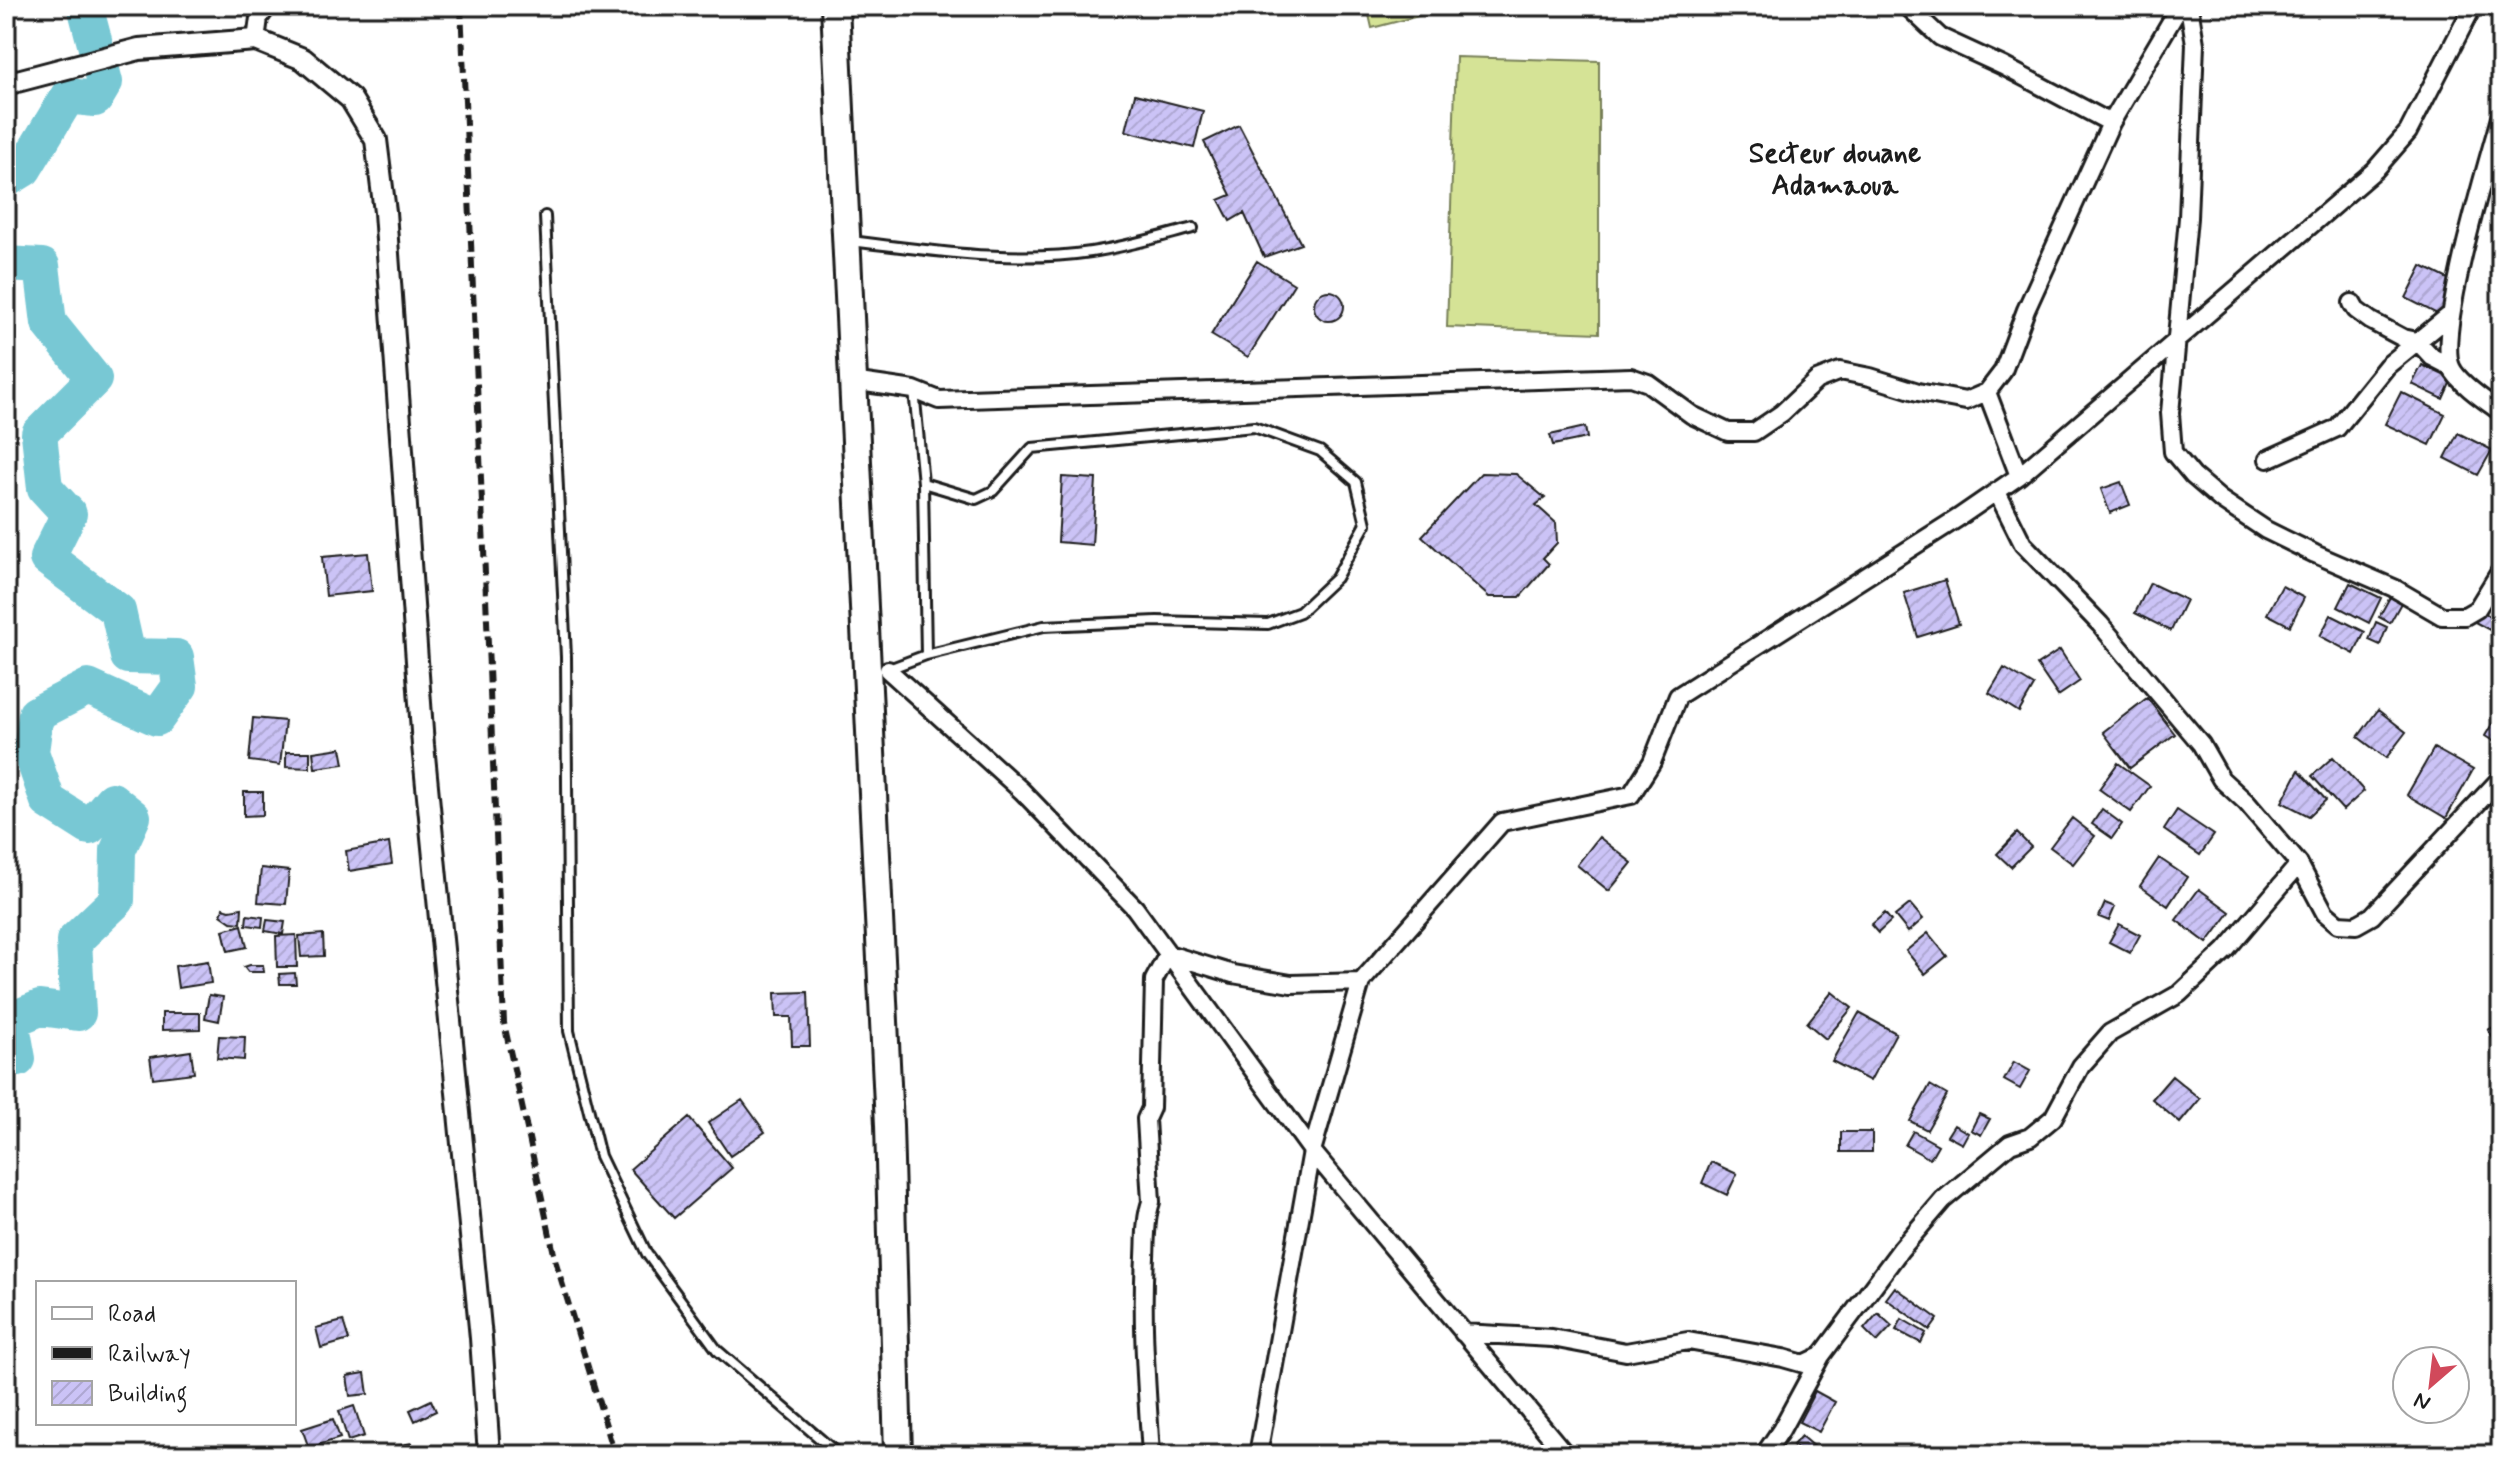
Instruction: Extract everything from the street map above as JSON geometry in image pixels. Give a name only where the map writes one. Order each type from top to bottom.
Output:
[{"type":"main road","points":[[835,6],[852,381],[877,674],[898,1455]]},
{"type":"street","points":[[256,40],[259,18],[268,6]]},
{"type":"street","points":[[1907,6],[1940,37],[2111,123]]},
{"type":"street","points":[[852,381],[914,390],[939,400],[1631,377],[1648,383],[1692,415],[1728,432],[1754,432],[1782,413],[1817,380],[1840,371],[1966,401],[1987,392],[2003,371],[2026,310],[2111,123],[2180,6]]},
{"type":"street","points":[[2189,6],[2195,44],[2188,218],[2170,413],[2173,452],[2193,476],[2221,500],[2266,530],[2394,588],[2442,616],[2465,616],[2477,609],[2501,570]]},
{"type":"street","points":[[1258,1455],[1312,1151],[1361,982],[1502,822],[1631,795],[1652,762],[1678,696],[2019,476],[2375,170],[2408,132],[2473,6]]},
{"type":"street","points":[[6,84],[139,49],[256,40],[303,59],[351,99],[376,140],[385,212],[423,745],[481,1338],[489,1455]]},
{"type":"street","points":[[2451,367],[2448,339],[2451,314],[2501,114]]},
{"type":"street","points":[[2352,303],[2356,310],[2391,333],[2417,341],[2432,357],[2451,367],[2464,383],[2501,412]]},
{"type":"street","points":[[2268,459],[2337,428],[2387,366],[2451,314]]},
{"type":"street","points":[[1987,392],[2019,476]]},
{"type":"street","points":[[1997,492],[2023,544],[2100,624],[2201,744],[2221,779],[2247,803],[2299,864],[2325,913],[2338,924],[2356,925],[2372,916],[2501,778]]},
{"type":"street","points":[[877,674],[1022,791],[1135,908],[1312,1151],[1566,1455]]},
{"type":"street","points":[[1764,1455],[1821,1356],[1901,1249],[1943,1200],[2010,1144],[2030,1137],[2053,1118],[2081,1066],[2110,1033],[2179,994],[2226,950],[2299,864]]},
{"type":"street","points":[[1168,954],[1233,974],[1291,984],[1361,982]]},
{"type":"street","points":[[1151,1455],[1144,1331],[1147,1212],[1151,1202],[1146,1119],[1151,1108],[1154,980],[1168,954]]},
{"type":"street","points":[[1463,1333],[1552,1338],[1626,1352],[1688,1341],[1804,1364],[1821,1356]]},
{"type":"lane","points":[[545,216],[566,657],[569,1031],[600,1156],[647,1254],[717,1350],[839,1455]]},
{"type":"lane","points":[[846,241],[969,254],[1040,256],[1089,253],[1193,228]]},
{"type":"lane","points":[[914,390],[923,483],[926,655]]},
{"type":"lane","points":[[877,674],[926,655],[1044,626],[1157,621],[1268,624],[1300,612],[1336,578],[1366,524],[1356,482],[1320,451],[1254,427],[1032,448],[993,491],[976,499],[923,483]]},
{"type":"green space","points":[[1367,6],[1457,6],[1372,28]]},
{"type":"green space","points":[[1456,57],[1599,61],[1599,333],[1447,327]]},
{"type":"building","points":[[1135,94],[1203,111],[1194,148],[1126,131]]},
{"type":"building","points":[[1239,125],[1301,244],[1264,257],[1244,213],[1230,221],[1219,200],[1231,195],[1204,142]]},
{"type":"building","points":[[1257,261],[1294,284],[1248,357],[1211,335]]},
{"type":"building","points":[[2422,266],[2456,283],[2439,315],[2406,298]]},
{"type":"building","points":[[1329,291],[1339,296],[1344,306],[1339,316],[1329,321],[1319,316],[1314,306],[1319,296]]},
{"type":"building","points":[[2422,365],[2452,379],[2443,399],[2412,384]]},
{"type":"building","points":[[2401,392],[2445,414],[2430,445],[2385,424]]},
{"type":"building","points":[[1585,427],[1587,438],[1553,445],[1550,435]]},
{"type":"building","points":[[2458,433],[2492,450],[2478,475],[2445,458]]},
{"type":"building","points":[[1481,473],[1516,474],[1545,498],[1536,505],[1556,523],[1557,543],[1543,558],[1549,564],[1520,597],[1489,597],[1422,536]]},
{"type":"building","points":[[1062,477],[1096,479],[1092,545],[1058,542]]},
{"type":"building","points":[[2121,482],[2130,505],[2110,513],[2101,489]]},
{"type":"building","points":[[368,553],[372,591],[326,596],[322,557]]},
{"type":"building","points":[[1945,580],[1959,624],[1918,637],[1904,593]]},
{"type":"building","points":[[2150,583],[2186,600],[2171,631],[2135,613]]},
{"type":"building","points":[[2350,583],[2381,598],[2369,623],[2338,607]]},
{"type":"building","points":[[2282,586],[2304,598],[2290,626],[2267,614]]},
{"type":"building","points":[[2390,597],[2401,603],[2390,623],[2379,617]]},
{"type":"building","points":[[2479,610],[2501,622],[2501,636],[2473,621]]},
{"type":"building","points":[[2331,615],[2365,632],[2354,654],[2320,636]]},
{"type":"building","points":[[2376,622],[2387,627],[2380,645],[2369,640]]},
{"type":"building","points":[[2060,650],[2080,681],[2058,696],[2037,665]]},
{"type":"building","points":[[2004,668],[2034,686],[2019,712],[1989,693]]},
{"type":"building","points":[[2147,698],[2175,734],[2130,768],[2103,732]]},
{"type":"building","points":[[2501,709],[2501,746],[2485,736]]},
{"type":"building","points":[[2378,710],[2406,732],[2386,758],[2358,737]]},
{"type":"building","points":[[253,718],[285,721],[280,765],[249,761]]},
{"type":"building","points":[[341,748],[344,764],[315,768],[313,752]]},
{"type":"building","points":[[2434,748],[2473,770],[2446,818],[2407,795]]},
{"type":"building","points":[[286,752],[310,752],[310,768],[286,767]]},
{"type":"building","points":[[2333,757],[2364,791],[2343,810],[2312,776]]},
{"type":"building","points":[[2118,763],[2150,786],[2131,812],[2099,789]]},
{"type":"building","points":[[2299,770],[2326,800],[2309,816],[2282,802]]},
{"type":"building","points":[[244,792],[263,792],[263,815],[244,816]]},
{"type":"building","points":[[2102,809],[2122,824],[2112,838],[2092,824]]},
{"type":"building","points":[[2177,810],[2214,835],[2200,855],[2164,830]]},
{"type":"building","points":[[2072,818],[2095,836],[2073,864],[2050,847]]},
{"type":"building","points":[[2017,833],[2031,847],[2011,867],[1997,854]]},
{"type":"building","points":[[1599,837],[1632,863],[1609,891],[1577,865]]},
{"type":"building","points":[[389,843],[392,864],[349,871],[346,851]]},
{"type":"building","points":[[2159,858],[2187,877],[2168,906],[2140,886]]},
{"type":"building","points":[[261,868],[289,871],[286,904],[258,902]]},
{"type":"building","points":[[2199,889],[2230,912],[2207,943],[2176,920]]},
{"type":"building","points":[[2105,903],[2115,907],[2109,921],[2099,917]]},
{"type":"building","points":[[1910,904],[1923,919],[1908,932],[1895,916]]},
{"type":"building","points":[[223,908],[242,908],[241,923],[231,922],[221,915]]},
{"type":"building","points":[[1885,913],[1891,921],[1878,933],[1871,925]]},
{"type":"building","points":[[247,915],[263,917],[262,927],[246,925]]},
{"type":"building","points":[[267,920],[285,922],[283,934],[265,931]]},
{"type":"building","points":[[2119,924],[2140,935],[2130,953],[2109,942]]},
{"type":"building","points":[[242,925],[247,947],[228,951],[223,930]]},
{"type":"building","points":[[1928,933],[1947,956],[1925,974],[1906,951]]},
{"type":"building","points":[[323,934],[324,956],[301,957],[299,936]]},
{"type":"building","points":[[296,935],[297,967],[277,967],[276,936]]},
{"type":"building","points":[[208,961],[211,983],[178,988],[175,966]]},
{"type":"building","points":[[263,965],[264,972],[248,972],[244,967]]},
{"type":"building","points":[[295,973],[296,984],[280,984],[279,974]]},
{"type":"building","points":[[808,992],[810,1046],[792,1046],[791,1017],[776,1017],[775,993]]},
{"type":"building","points":[[1832,992],[1852,1008],[1826,1039],[1807,1023]]},
{"type":"building","points":[[209,995],[223,997],[219,1021],[205,1018]]},
{"type":"building","points":[[162,1013],[200,1013],[200,1029],[162,1030]]},
{"type":"building","points":[[1859,1013],[1896,1033],[1870,1081],[1832,1061]]},
{"type":"building","points":[[2501,1023],[2501,1052],[2488,1030]]},
{"type":"building","points":[[219,1036],[245,1037],[244,1060],[217,1058]]},
{"type":"building","points":[[191,1051],[194,1073],[153,1078],[150,1057]]},
{"type":"building","points":[[2014,1062],[2030,1071],[2020,1089],[2004,1080]]},
{"type":"building","points":[[2172,1076],[2200,1099],[2180,1123],[2152,1099]]},
{"type":"building","points":[[1930,1085],[1947,1095],[1927,1130],[1910,1121]]},
{"type":"building","points":[[742,1100],[765,1132],[730,1156],[708,1123]]},
{"type":"building","points":[[1979,1114],[1990,1119],[1981,1135],[1971,1130]]},
{"type":"building","points":[[689,1118],[732,1168],[674,1218],[630,1169]]},
{"type":"building","points":[[1954,1125],[1968,1133],[1962,1144],[1947,1136]]},
{"type":"building","points":[[1913,1131],[1938,1145],[1930,1159],[1905,1145]]},
{"type":"building","points":[[1841,1132],[1872,1132],[1872,1152],[1841,1152]]},
{"type":"building","points":[[1711,1162],[1737,1174],[1727,1195],[1702,1183]]},
{"type":"building","points":[[1895,1287],[1938,1319],[1930,1330],[1886,1299]]},
{"type":"building","points":[[1878,1313],[1892,1326],[1877,1342],[1864,1329]]},
{"type":"building","points":[[1902,1319],[1926,1333],[1921,1343],[1896,1330]]},
{"type":"building","points":[[343,1321],[349,1340],[321,1348],[316,1328]]},
{"type":"building","points":[[365,1373],[368,1394],[350,1396],[347,1376]]},
{"type":"building","points":[[1815,1391],[1835,1402],[1819,1432],[1799,1422]]},
{"type":"building","points":[[431,1400],[436,1411],[415,1421],[410,1410]]},
{"type":"building","points":[[354,1406],[364,1436],[348,1441],[339,1411]]},
{"type":"building","points":[[333,1419],[340,1438],[309,1448],[302,1429]]},
{"type":"building","points":[[1801,1436],[1821,1453],[1805,1455],[1793,1445]]},
{"type":"building","points":[[412,1443],[414,1455],[388,1455],[387,1448]]},
{"type":"waterway","points":[[6,180],[24,169],[68,96],[95,99],[105,82],[85,6]]},
{"type":"waterway","points":[[6,264],[42,266],[49,323],[94,379],[39,434],[45,488],[69,514],[47,558],[118,611],[128,656],[176,657],[180,686],[157,718],[88,687],[36,714],[31,752],[48,801],[89,827],[112,800],[133,817],[118,850],[117,900],[74,941],[78,1013],[40,1008],[11,1020],[18,1059],[6,1056]]},
{"type":"railway","points":[[461,6],[504,1023],[556,1263],[612,1445],[618,1455]]},
{"type":"district","name":"Secteur douane Adamaoua","points":[[1835,170]]}]
